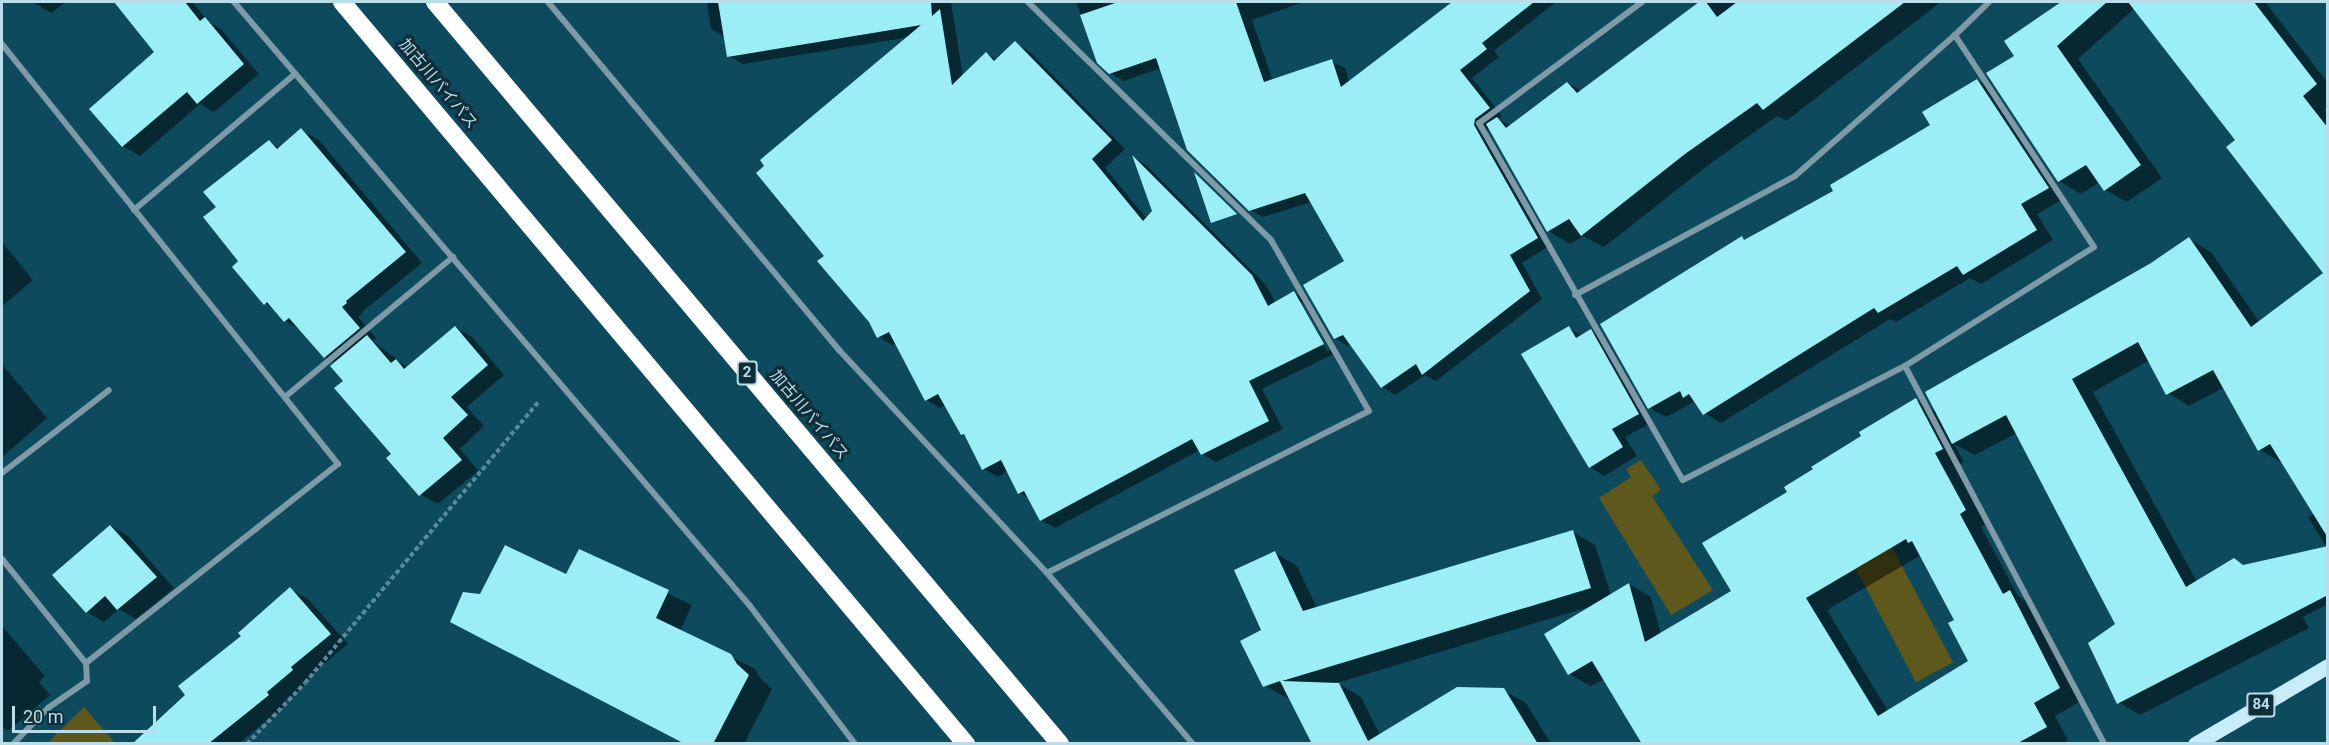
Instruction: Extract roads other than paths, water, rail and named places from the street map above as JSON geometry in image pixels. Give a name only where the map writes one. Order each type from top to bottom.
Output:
[{"type":"highway","name":"加古川バイパス","points":[[342,2],[966,744]]},
{"type":"highway","name":"加古川バイパス","points":[[435,2],[1060,744]]},
{"type":"main road","name":"84","points":[[2195,744],[2328,666]]},
{"type":"street","points":[[234,2],[558,378],[750,606],[855,744]]},
{"type":"street","points":[[548,2],[839,350],[1047,573],[1193,744]]},
{"type":"street","points":[[1028,2],[1271,240],[1369,411],[1047,573]]},
{"type":"street","points":[[1642,2],[1479,123],[1575,295],[1683,480],[1905,366],[2094,247],[1955,35]]},
{"type":"street","points":[[1575,295],[1795,176],[1955,35],[1989,2]]},
{"type":"street","points":[[2,44],[338,464],[86,663]]},
{"type":"street","points":[[134,210],[295,74]]},
{"type":"street","points":[[285,397],[453,257]]},
{"type":"street","points":[[1905,366],[2104,744]]},
{"type":"street","points":[[2,473],[109,390]]},
{"type":"street","points":[[2,559],[86,663],[87,681],[48,708],[14,744]]}]
